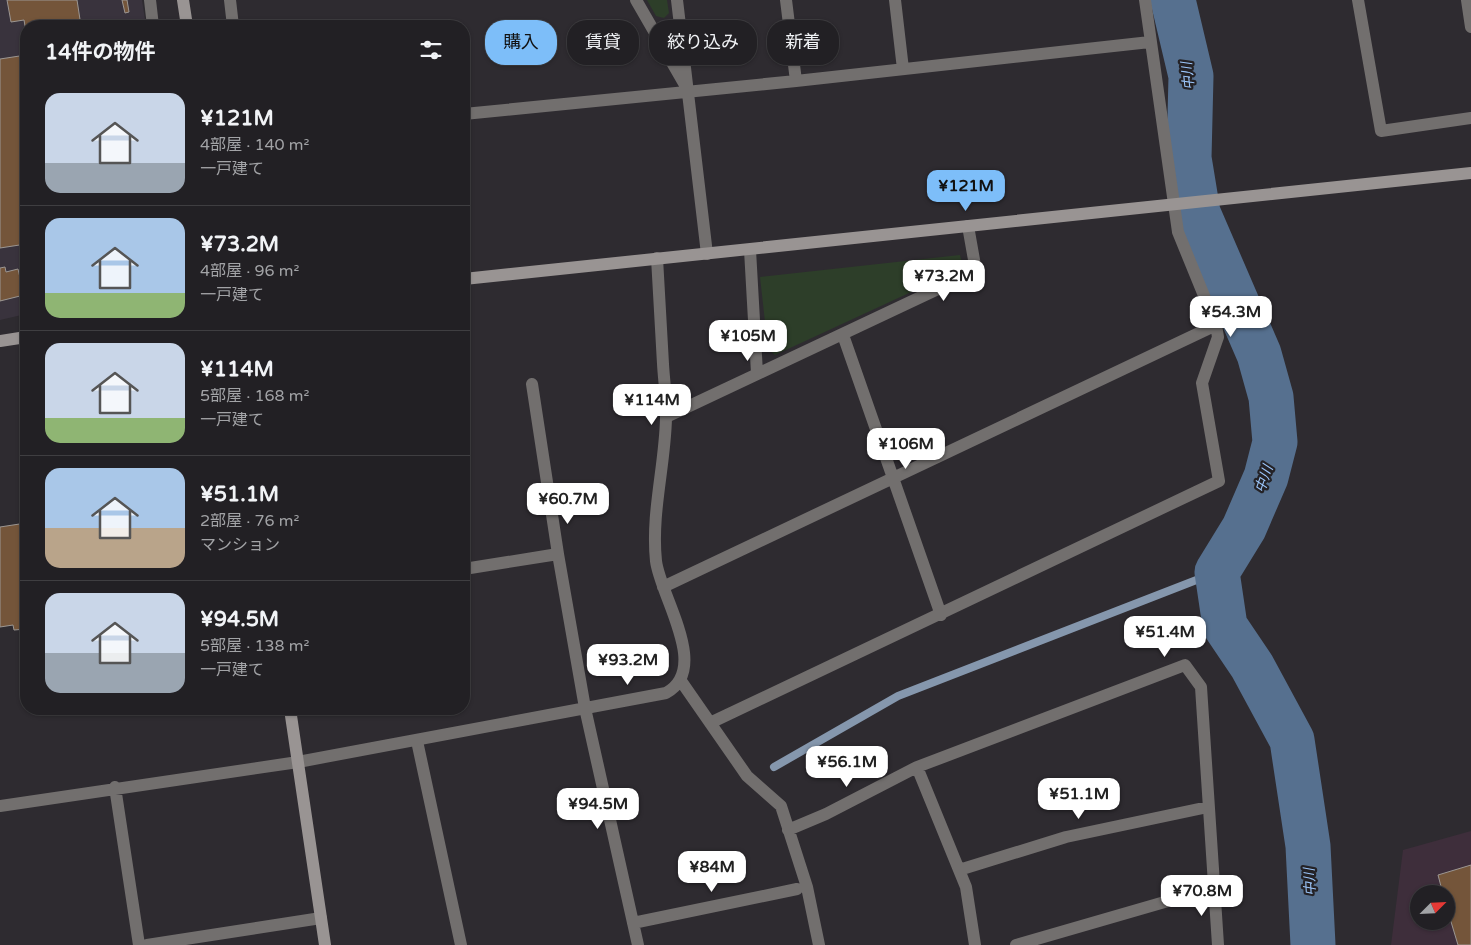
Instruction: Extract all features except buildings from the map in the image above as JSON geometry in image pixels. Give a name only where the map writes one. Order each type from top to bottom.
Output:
[{"type":"street","points":[[150,0],[152,20]]},
{"type":"street","points":[[183,0],[186,20]]},
{"type":"street","points":[[230,0],[232,20]]},
{"type":"street","points":[[636,0],[688,91]]},
{"type":"street","points":[[677,0],[708,254]]},
{"type":"street","points":[[786,0],[796,81]]},
{"type":"street","points":[[895,0],[903,68]]},
{"type":"street","points":[[710,723],[1220,482],[1202,383],[1218,337],[1216,325],[1178,232],[1145,0]]},
{"type":"street","points":[[1358,0],[1381,132],[1471,118]]},
{"type":"street","points":[[1466,0],[1471,27]]},
{"type":"street","points":[[470,113],[796,81],[1150,42]]},
{"type":"street","points":[[470,279],[1471,173]]},
{"type":"street","points":[[666,417],[757,373],[844,335],[976,271],[968,226]]},
{"type":"street","points":[[750,250],[757,373]]},
{"type":"street","points":[[0,806],[115,787],[298,762],[666,693],[675,689],[681,681],[684,653],[680,628],[663,587],[657,565],[654,535],[666,417],[657,258]]},
{"type":"street","points":[[663,587],[1216,325]]},
{"type":"street","points":[[844,335],[941,615]]},
{"type":"street","points":[[0,341],[20,338]]},
{"type":"street","points":[[532,384],[558,554],[586,708],[638,945]]},
{"type":"street","points":[[470,568],[558,554]]},
{"type":"street","points":[[788,830],[826,814],[917,767],[1185,665],[1202,687],[1218,945]]},
{"type":"street","points":[[681,681],[747,776],[781,806],[807,887],[819,945]]},
{"type":"street","points":[[291,715],[324,945]]},
{"type":"street","points":[[417,741],[461,945]]},
{"type":"street","points":[[917,767],[966,887],[975,945]]},
{"type":"street","points":[[115,787],[139,945]]},
{"type":"street","points":[[959,870],[1066,837],[1208,807]]},
{"type":"street","points":[[1016,945],[1213,888]]},
{"type":"street","points":[[634,923],[797,889]]},
{"type":"street","points":[[147,945],[321,918]]},
{"type":"shaded area","points":[[0,0],[142,0],[145,20],[20,20],[20,315],[0,320]]},
{"type":"shaded area","points":[[1471,831],[1471,945],[1391,945],[1403,850]]},
{"type":"green space","points":[[647,0],[667,0],[669,13],[664,18],[656,16]]},
{"type":"green space","points":[[960,255],[963,268],[775,355],[768,349],[760,277]]},
{"type":"waterway","name":"中川","points":[[1173,0],[1191,76],[1189,158],[1198,213],[1259,354],[1271,397],[1275,442],[1266,477],[1244,528],[1217,572],[1225,626],[1252,666],[1292,740],[1308,846],[1313,945]]},
{"type":"waterway","points":[[774,767],[898,696],[1217,572]]}]
